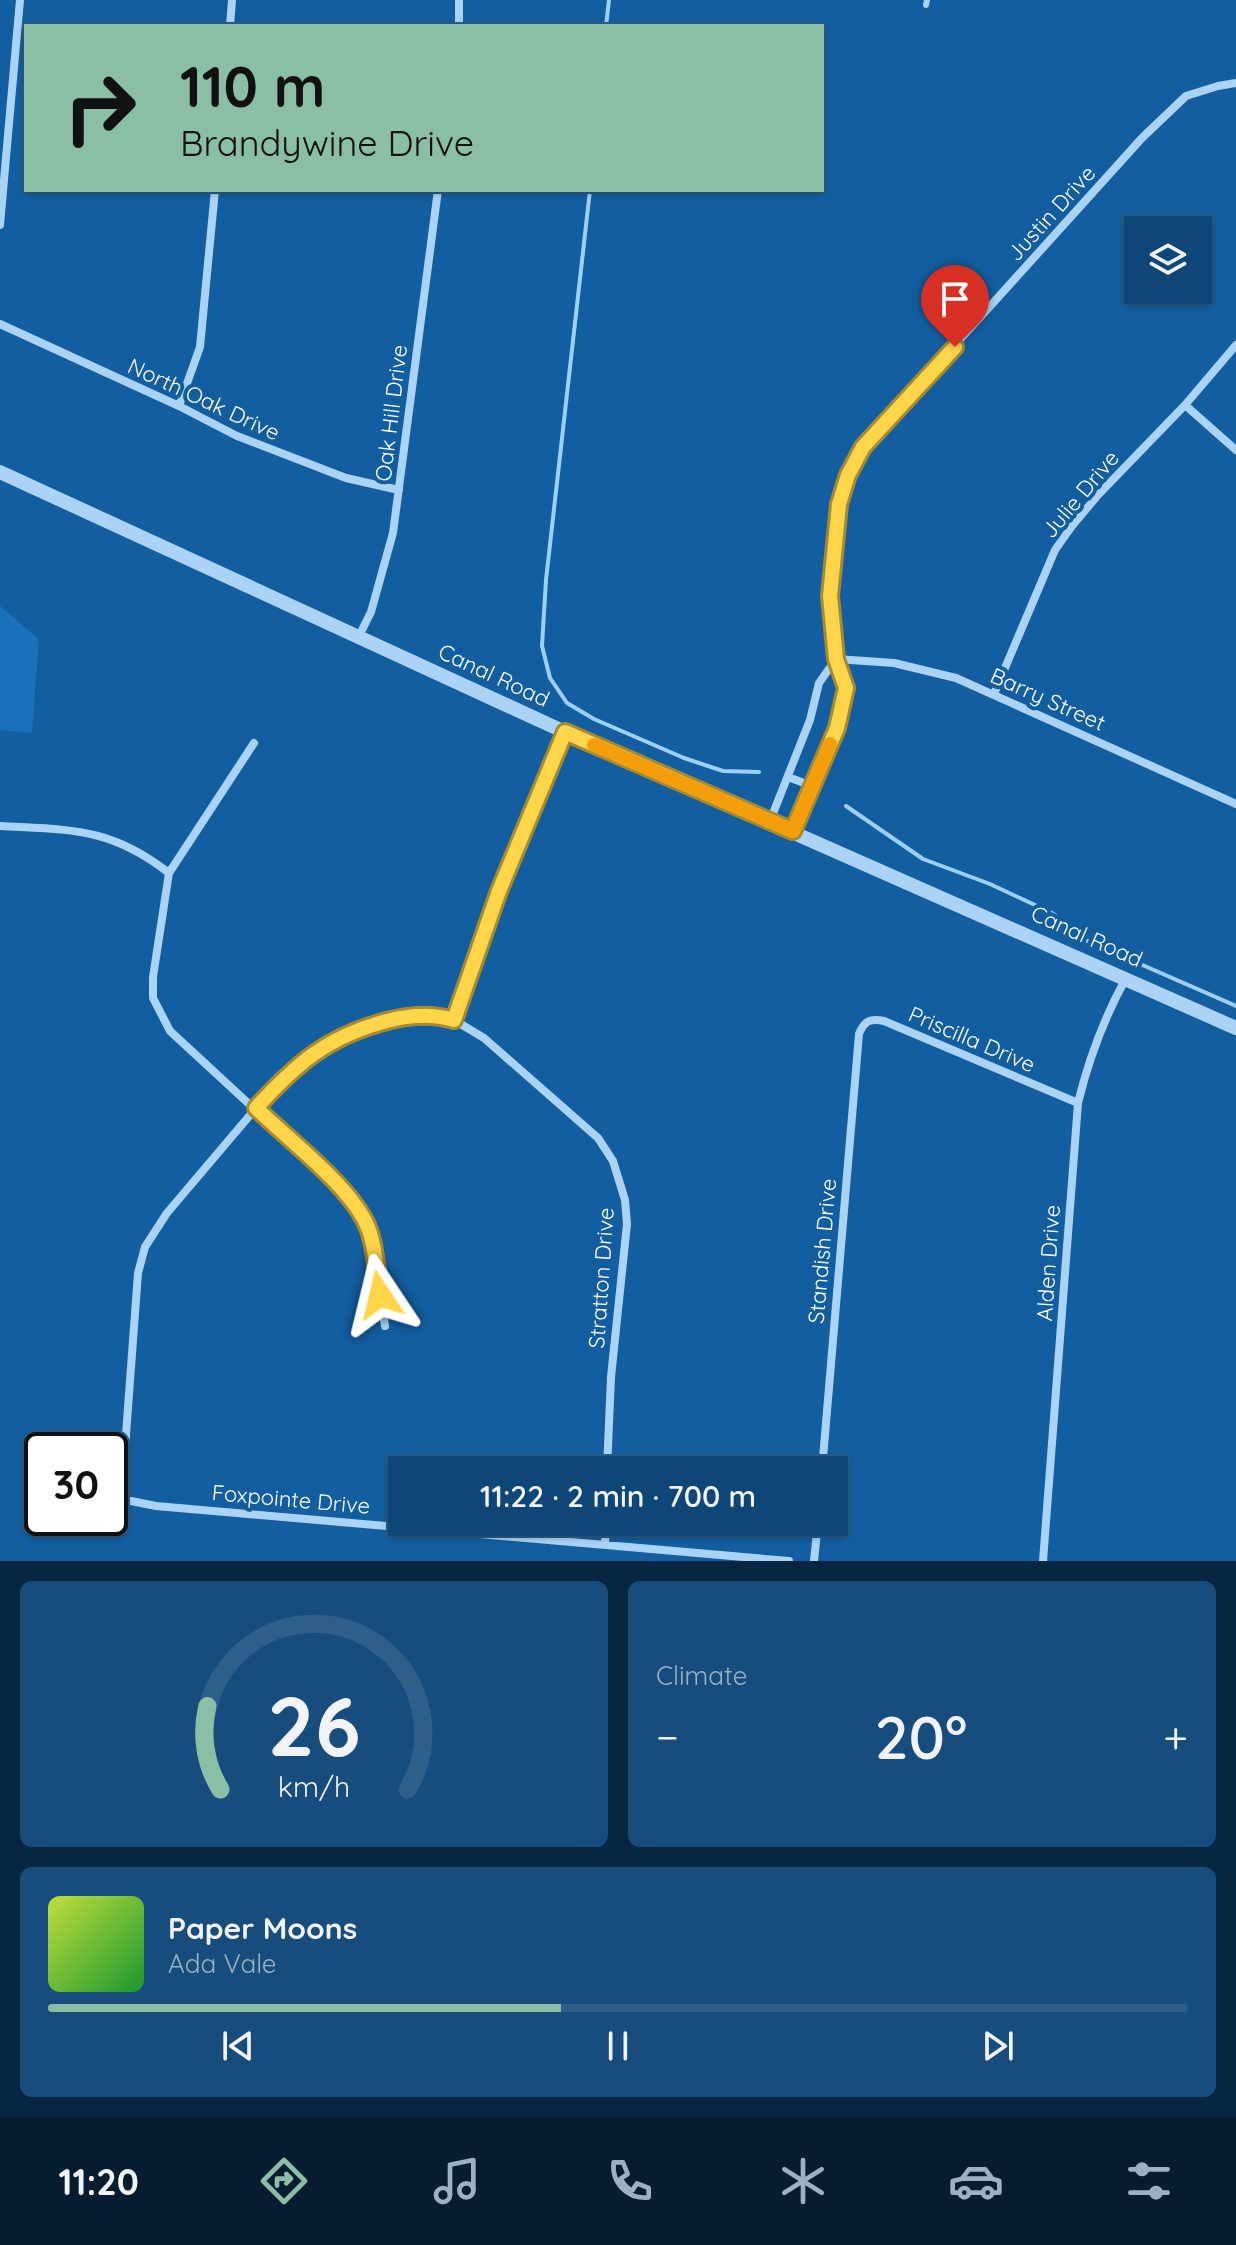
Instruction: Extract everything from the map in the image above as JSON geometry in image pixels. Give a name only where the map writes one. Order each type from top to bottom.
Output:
[{"type":"street","points":[[0,225],[20,0]]},
{"type":"street","points":[[230,24],[232,0]]},
{"type":"street","points":[[459,0],[459,24]]},
{"type":"street","name":"Justin Drive","points":[[793,831],[837,728],[846,688],[836,659],[830,596],[839,504],[848,475],[863,447],[1142,138],[1186,96],[1236,83]]},
{"type":"street","points":[[179,406],[200,347],[215,192]]},
{"type":"street","name":"Oak Hill Drive","points":[[359,636],[371,612],[386,565],[399,490],[438,192]]},
{"type":"street","name":"North Oak Drive","points":[[0,324],[291,459],[346,478],[399,490]]},
{"type":"street","name":"Julie Drive","points":[[994,694],[1055,550],[1098,495],[1185,405],[1236,345]]},
{"type":"street","points":[[1185,405],[1236,450]]},
{"type":"street","name":"Canal Road","points":[[0,472],[565,732],[1236,1028]]},
{"type":"street","points":[[770,821],[810,720],[819,683],[836,659]]},
{"type":"street","name":"Barry Street","points":[[836,659],[867,659],[906,665],[956,678],[1236,804]]},
{"type":"street","points":[[256,1108],[301,1062],[343,1035],[400,1018],[429,1015],[454,1020],[499,891],[565,732]]},
{"type":"street","points":[[254,743],[169,873],[153,977],[153,998],[170,1031],[338,1186],[365,1220],[370,1233],[385,1326]]},
{"type":"street","points":[[788,777],[812,786]]},
{"type":"street","points":[[0,826],[103,835],[139,851],[169,873]]},
{"type":"street","name":"Alden Drive","points":[[1043,1561],[1078,1103],[1093,1046],[1126,978]]},
{"type":"street","name":"Stratton Drive","points":[[454,1020],[484,1038],[598,1138],[613,1161],[621,1182],[627,1224],[611,1377],[608,1456]]},
{"type":"street","name":"Priscilla Drive","points":[[859,1034],[869,1020],[884,1021],[1078,1103]]},
{"type":"street","name":"Standish Drive","points":[[823,1456],[859,1034]]},
{"type":"street","name":"Foxpointe Drive","points":[[256,1108],[167,1213],[145,1247],[138,1273],[134,1310],[123,1475],[126,1500],[156,1506],[789,1561]]},
{"type":"street","points":[[605,1536],[605,1545]]},
{"type":"street","points":[[814,1561],[817,1536]]},
{"type":"shaded area","points":[[0,606],[39,639],[32,733],[0,730]]},
{"type":"waterway","points":[[606,24],[609,0]]},
{"type":"waterway","points":[[590,192],[546,580],[542,646],[550,678],[567,703],[594,719],[684,758],[723,771],[759,772]]},
{"type":"waterway","points":[[846,806],[923,859],[990,884],[1052,913],[1083,939],[1236,1006]]},
{"type":"slow traffic","points":[[594,745],[793,831],[830,744]]},
{"type":"route","points":[[380,1295],[365,1220],[338,1186],[256,1108],[301,1062],[343,1035],[400,1018],[429,1015],[454,1020],[499,891],[565,732],[793,831],[837,728],[846,688],[836,659],[830,596],[839,504],[848,475],[863,447],[955,347]]}]
